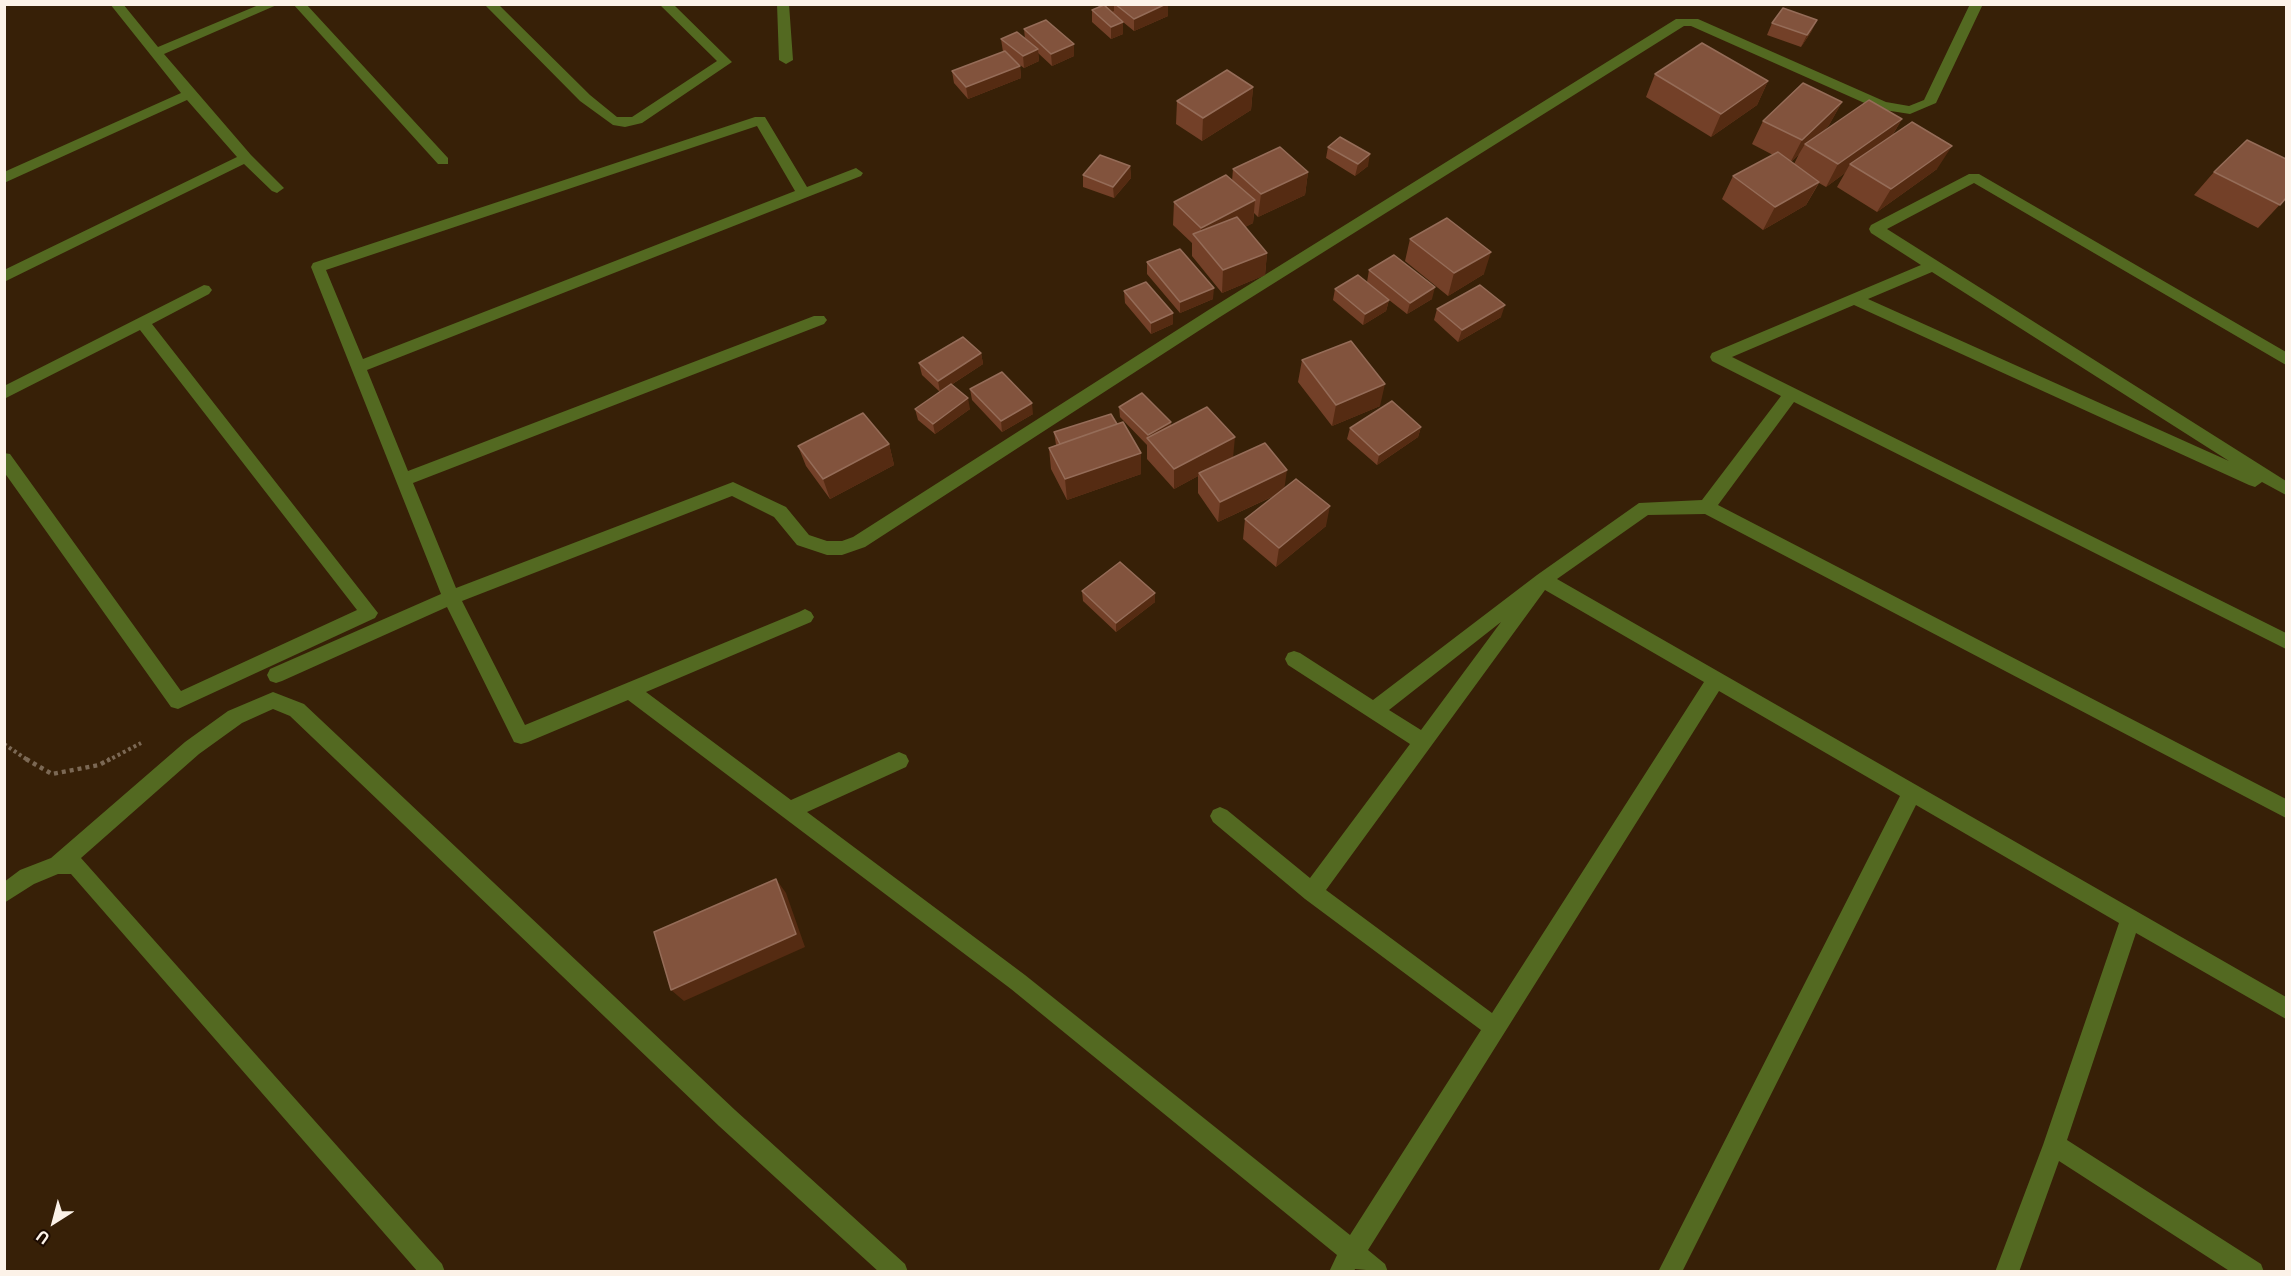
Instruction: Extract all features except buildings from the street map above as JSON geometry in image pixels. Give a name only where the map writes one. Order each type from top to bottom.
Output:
[{"type":"street","points":[[116,4],[189,94],[246,158],[277,188]]},
{"type":"street","points":[[156,53],[273,4]]},
{"type":"street","points":[[298,4],[443,161]]},
{"type":"street","points":[[490,4],[585,98],[613,121],[625,123],[637,120],[725,62],[665,4]]},
{"type":"street","points":[[783,4],[786,60]]},
{"type":"street","points":[[276,675],[412,613],[733,489],[780,512],[803,540],[827,548],[842,548],[859,542],[1215,313],[1681,21],[1693,22],[1883,106],[1910,111],[1929,103],[1977,4]]},
{"type":"street","points":[[4,178],[189,94]]},
{"type":"street","points":[[804,193],[760,120],[318,267],[451,598],[520,736],[805,617]]},
{"type":"street","points":[[4,277],[246,158]]},
{"type":"street","points":[[358,367],[856,173]]},
{"type":"street","points":[[2286,359],[1974,177],[1876,229],[2286,489]]},
{"type":"street","points":[[1934,266],[1718,357],[1790,396],[2286,641]]},
{"type":"street","points":[[4,393],[204,290]]},
{"type":"street","points":[[1856,300],[2286,494]]},
{"type":"street","points":[[404,480],[819,320]]},
{"type":"street","points":[[4,459],[178,701],[369,613],[142,322]]},
{"type":"street","points":[[1707,507],[1790,396]]},
{"type":"street","points":[[1374,710],[1543,580],[1645,508],[1707,507],[2286,809]]},
{"type":"street","points":[[1543,580],[2286,1008]]},
{"type":"street","points":[[1312,892],[1543,580]]},
{"type":"street","points":[[1294,658],[1423,742]]},
{"type":"street","points":[[1340,1272],[1351,1250],[1716,680]]},
{"type":"street","points":[[630,690],[1018,982],[1377,1272]]},
{"type":"street","points":[[4,894],[27,877],[58,865],[192,748],[235,717],[273,700],[297,710],[727,1118],[897,1272]]},
{"type":"street","points":[[790,810],[899,761]]},
{"type":"street","points":[[1669,1272],[1912,792]]},
{"type":"street","points":[[1220,816],[1312,892],[1494,1027]]},
{"type":"street","points":[[58,865],[76,865],[434,1272]]},
{"type":"street","points":[[2007,1272],[2054,1144],[2131,918]]},
{"type":"street","points":[[2054,1144],[2253,1272]]},
{"type":"path","points":[[4,744],[8,749],[52,774],[99,765],[146,740]]}]
